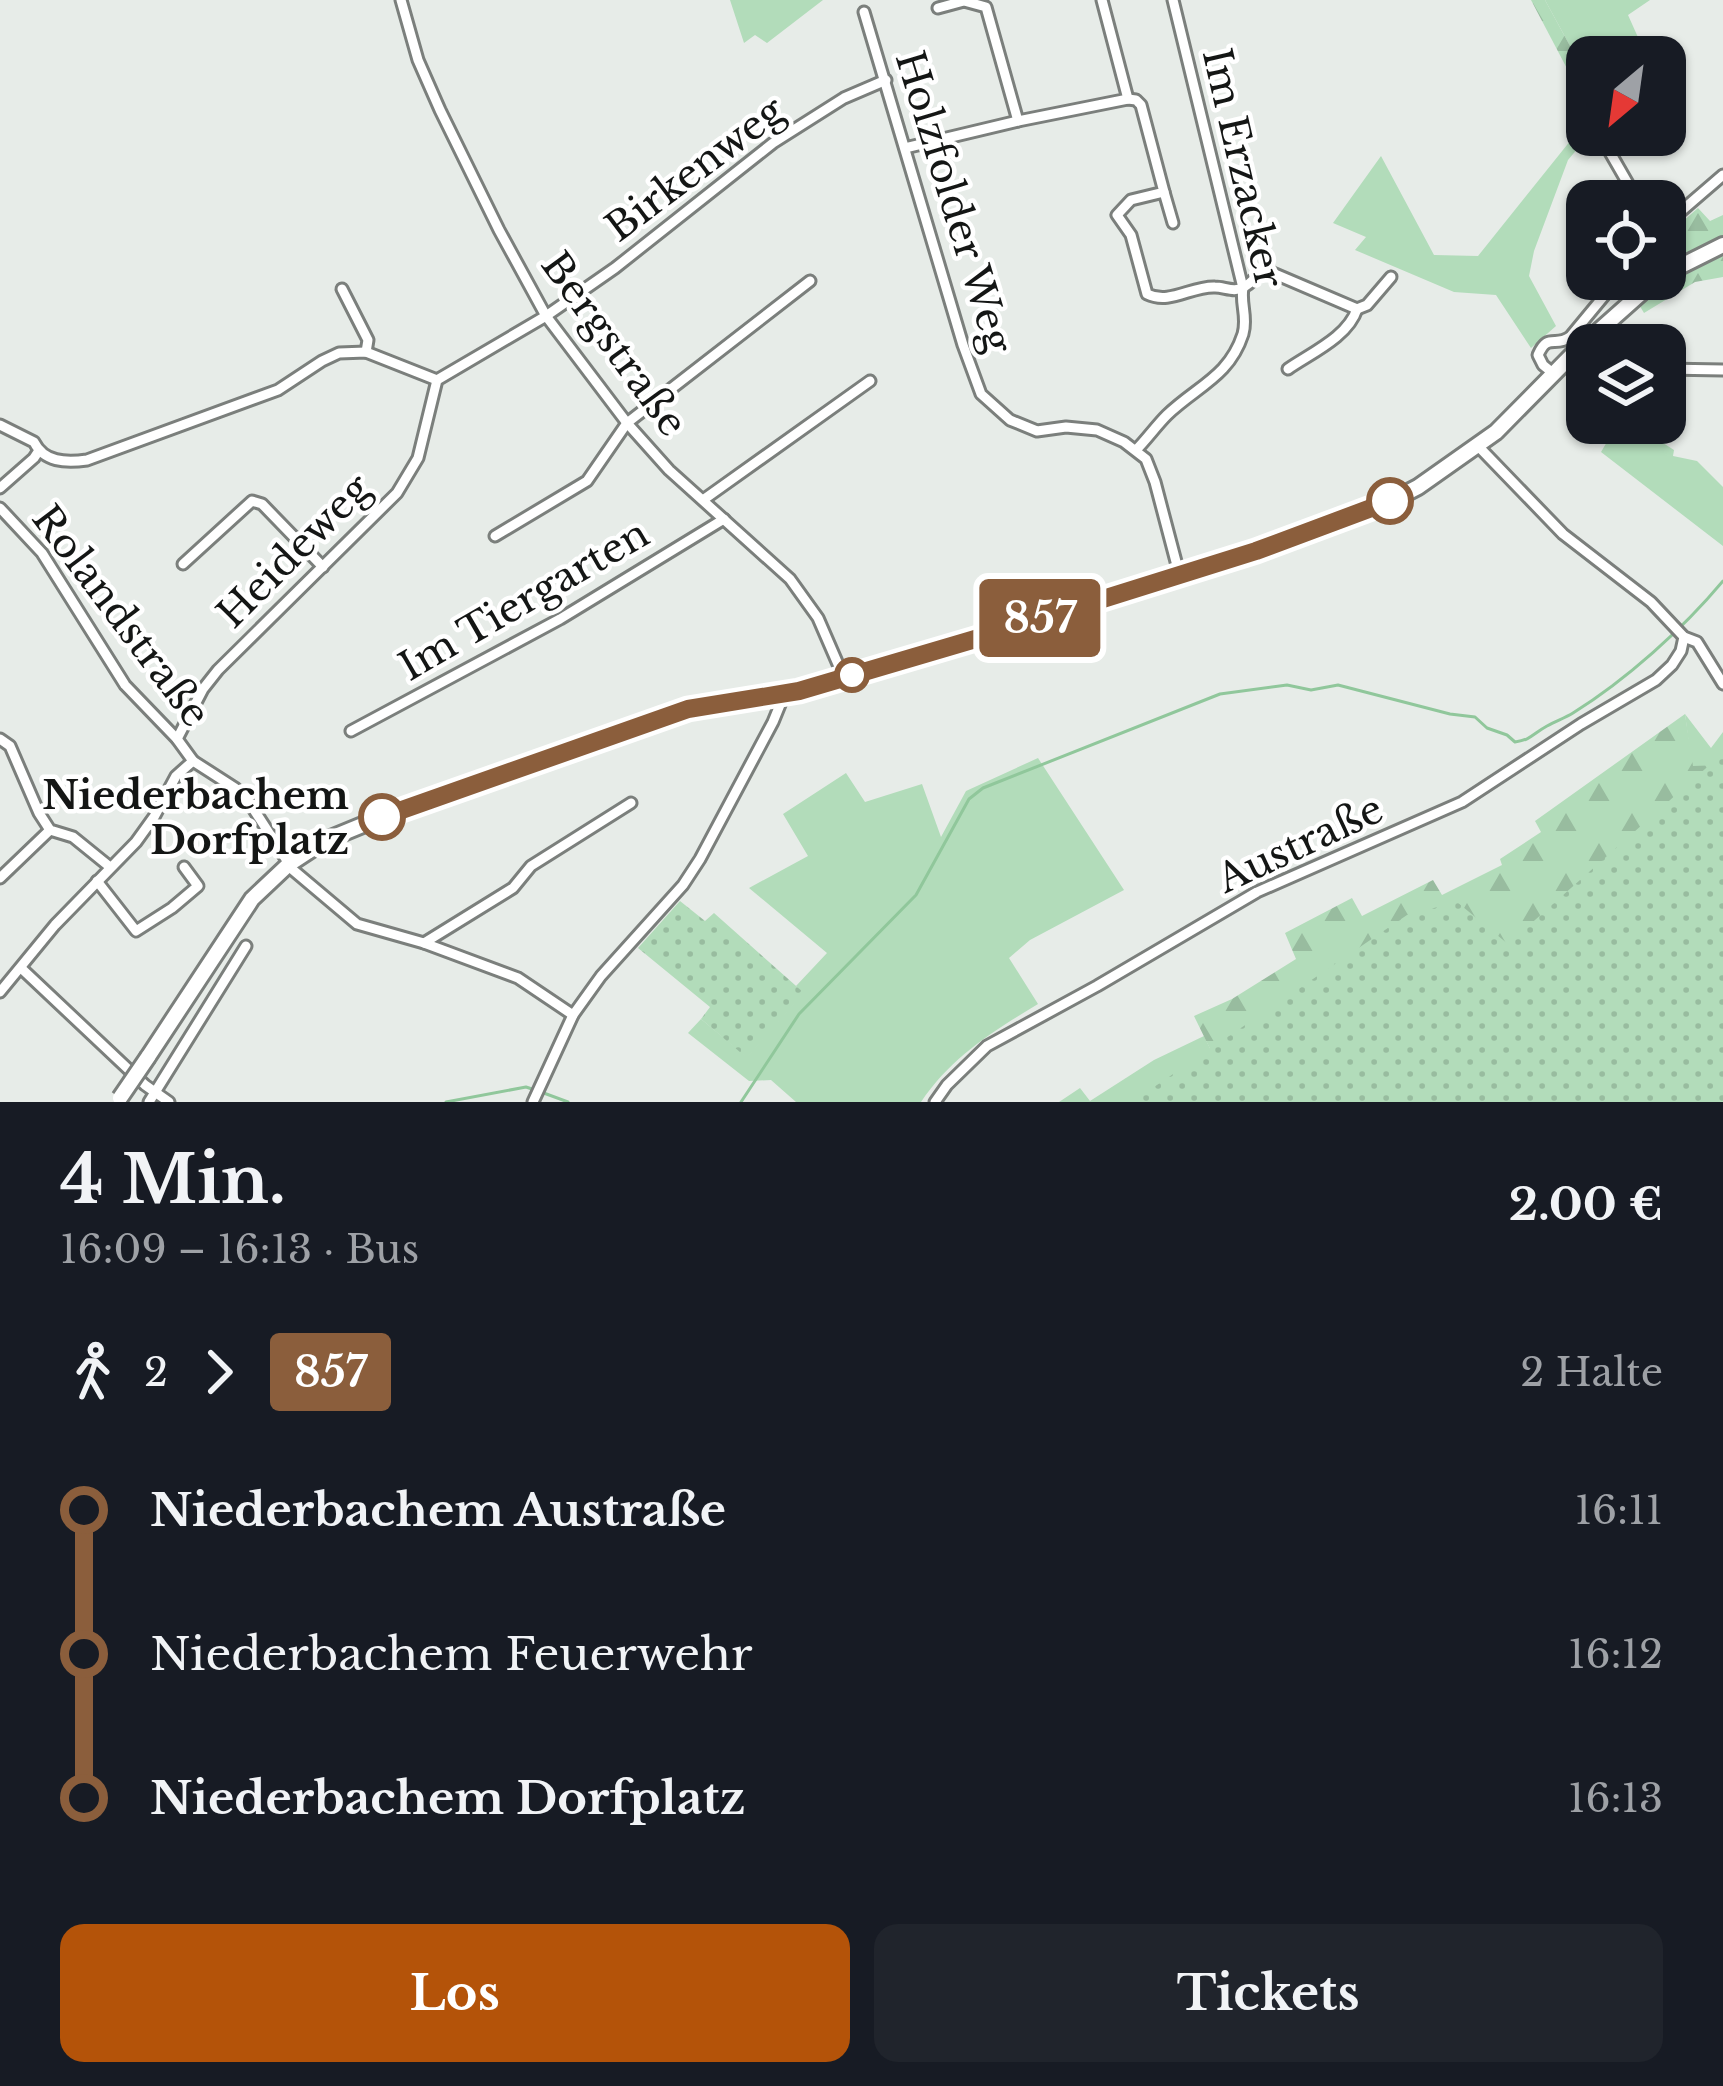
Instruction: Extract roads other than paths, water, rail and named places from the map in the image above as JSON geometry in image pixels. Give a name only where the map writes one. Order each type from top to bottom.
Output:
[{"type":"main road","points":[[1686,264],[1723,245]]},
{"type":"main road","points":[[1612,324],[1636,300]]},
{"type":"main road","points":[[118,1100],[243,912],[266,884],[326,840],[658,718],[784,695],[844,678],[1293,538],[1390,501],[1478,446],[1566,366]]},
{"type":"street","name":"Bergstraße","points":[[401,0],[418,60],[440,110],[546,316],[669,470],[790,579],[818,618],[844,678]]},
{"type":"street","points":[[1102,0],[1128,99]]},
{"type":"street","name":"Im Erzacker","points":[[1136,450],[1165,417],[1212,382],[1245,329],[1243,288],[1173,0]]},
{"type":"street","points":[[938,8],[964,1],[986,7],[1018,121]]},
{"type":"street","name":"Holzfolder Weg","points":[[864,12],[981,394],[1010,420],[1037,431],[1097,430],[1136,450]]},
{"type":"street","name":"Birkenweg","points":[[546,316],[773,142],[844,98],[886,80]]},
{"type":"street","points":[[905,148],[1136,100],[1173,223]]},
{"type":"street","points":[[1686,207],[1723,176]]},
{"type":"street","points":[[1163,192],[1131,200],[1117,215],[1131,235],[1147,294],[1163,298],[1214,286],[1243,288],[1256,274],[1268,271],[1357,309],[1367,305],[1391,277]]},
{"type":"street","points":[[496,536],[587,481],[627,423],[810,280]]},
{"type":"street","points":[[342,289],[368,340],[366,352]]},
{"type":"street","points":[[1554,374],[1538,355],[1542,345],[1570,337],[1601,300]]},
{"type":"street","points":[[1288,369],[1342,332],[1357,309]]},
{"type":"street","points":[[0,425],[57,460],[87,460],[278,390],[331,356],[352,351],[366,352],[436,380],[546,316]]},
{"type":"street","points":[[1686,369],[1723,370]]},
{"type":"street","name":"Heideweg","points":[[176,739],[218,670],[397,493],[418,458],[436,380]]},
{"type":"street","points":[[704,500],[870,381]]},
{"type":"street","points":[[1478,446],[1563,534],[1697,642],[1723,684]]},
{"type":"street","points":[[1136,450],[1146,459],[1155,482],[1179,573]]},
{"type":"street","points":[[0,488],[38,452]]},
{"type":"street","points":[[184,564],[252,501],[262,504],[323,567]]},
{"type":"street","name":"Rolandstraße","points":[[0,508],[42,553],[125,686],[193,761],[247,800],[300,879],[356,924],[518,978],[573,1015]]},
{"type":"street","name":"Im Tiergarten","points":[[351,731],[560,619],[724,519]]},
{"type":"street","name":"Austraße","points":[[935,1102],[987,1046],[1257,892],[1462,802],[1657,680],[1681,651],[1683,635]]},
{"type":"street","points":[[533,1102],[573,1015],[691,872],[784,695]]},
{"type":"street","points":[[0,739],[10,746],[50,830],[73,837],[110,867]]},
{"type":"street","points":[[0,992],[146,830],[176,776],[193,761]]},
{"type":"street","points":[[424,943],[512,888],[531,866],[631,803]]},
{"type":"street","points":[[0,878],[50,830]]},
{"type":"street","points":[[97,881],[136,931],[198,886],[184,867]]},
{"type":"street","points":[[152,1098],[246,946]]},
{"type":"street","points":[[21,968],[152,1098],[169,1102]]},
{"type":"waterway","points":[[741,1102],[799,1014],[916,895],[969,799],[983,788],[1220,694],[1287,685],[1311,690],[1338,685],[1475,717],[1487,728],[1520,741],[1573,713],[1633,669],[1723,581]]},
{"type":"waterway","points":[[446,1102],[532,1089]]},
{"type":"waterway","points":[[541,1092],[568,1102]]},
{"type":"place","name":"Niederbachem Dorfplatz","points":[[382,817]]}]
